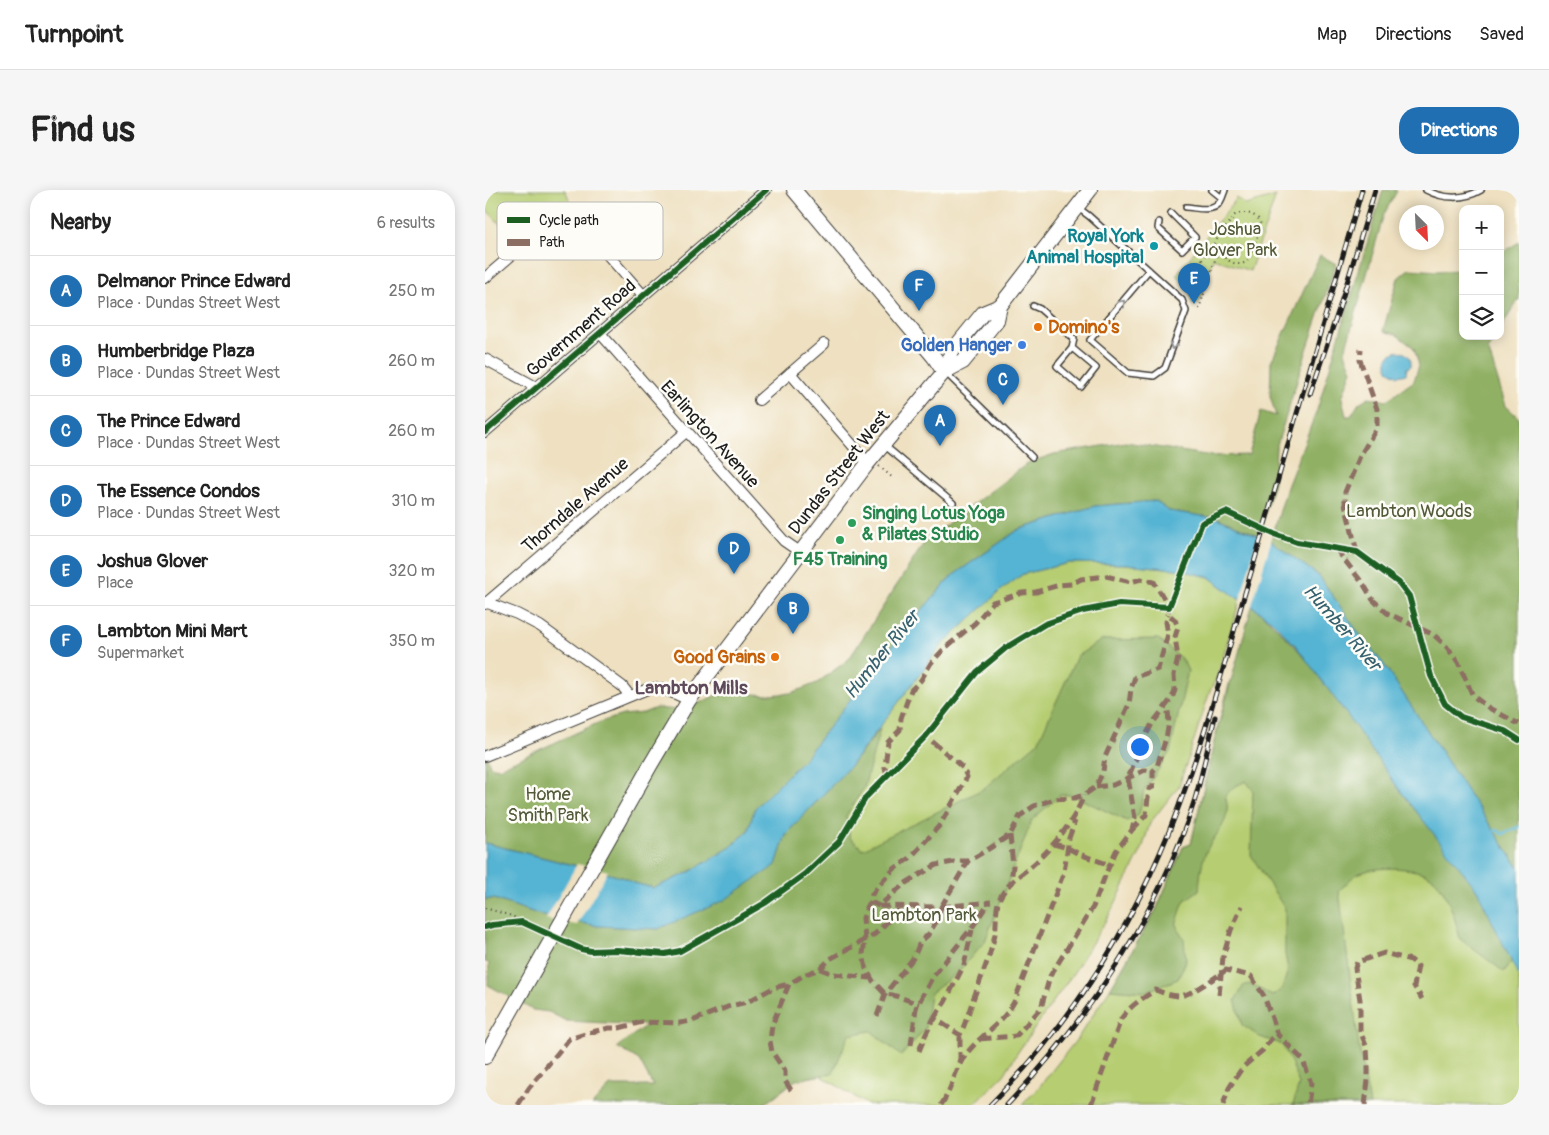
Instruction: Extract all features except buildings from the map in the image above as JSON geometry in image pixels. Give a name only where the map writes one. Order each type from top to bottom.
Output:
[{"type":"main road","points":[[794,190],[934,357],[944,372]]},
{"type":"main road","name":"Dundas Street West","points":[[485,1057],[689,700],[800,552],[870,462],[944,372],[952,351],[983,312],[1000,306],[1090,190]]},
{"type":"street","name":"Government Road","points":[[485,432],[766,190]]},
{"type":"street","points":[[485,278],[506,260]]},
{"type":"street","points":[[612,260],[643,295]]},
{"type":"street","name":"Earlington Avenue","points":[[600,333],[784,541],[800,552]]},
{"type":"street","points":[[759,400],[824,344]]},
{"type":"street","points":[[485,359],[536,387]]},
{"type":"street","points":[[790,373],[870,462]]},
{"type":"street","name":"Thorndale Avenue","points":[[485,603],[686,432]]},
{"type":"street","points":[[485,603],[517,614],[540,626],[622,686],[630,696]]},
{"type":"street","points":[[485,756],[655,687],[662,688],[689,700]]},
{"type":"lane","points":[[1212,190],[1222,198]]},
{"type":"lane","points":[[1185,208],[1213,209],[1219,205],[1225,190]]},
{"type":"lane","points":[[1425,190],[1435,194],[1458,197],[1475,194],[1481,190]]},
{"type":"lane","points":[[1077,207],[1089,216],[1149,270],[1182,300],[1186,311],[1165,368],[1154,376],[1129,373],[1090,340],[1149,270]]},
{"type":"lane","points":[[1159,222],[1158,228],[1182,250],[1195,237],[1171,214]]},
{"type":"lane","points":[[1033,306],[1040,309],[1074,339],[1072,348],[1057,366],[1081,387],[1096,368],[1072,348]]},
{"type":"lane","points":[[944,372],[1032,456]]},
{"type":"lane","points":[[884,445],[953,503]]},
{"type":"path","points":[[1184,284],[1235,215],[1243,212],[1248,213],[1254,215],[1259,221],[1260,233],[1249,259],[1245,262],[1241,264],[1225,258],[1213,245]]},
{"type":"path","points":[[1199,309],[1218,251]]},
{"type":"path","points":[[870,462],[894,479]]},
{"type":"path","points":[[485,908],[512,916],[530,926]]},
{"type":"path","points":[[512,923],[522,922]]},
{"type":"green space","points":[[485,190],[565,190],[571,202],[497,202],[497,221],[485,208]]},
{"type":"green space","name":"Lambton Woods","points":[[1383,190],[1396,190],[1384,214],[1345,351],[1352,370],[1342,398],[1346,416],[1351,416],[1359,403],[1369,397],[1386,401],[1414,381],[1419,365],[1414,348],[1397,335],[1383,331],[1398,278],[1409,269],[1459,270],[1459,340],[1494,340],[1488,349],[1506,406],[1519,418],[1519,868],[1383,663],[1362,638],[1319,576],[1271,541],[1287,487],[1317,410]]},
{"type":"green space","name":"Joshua Glover Park","points":[[1276,196],[1250,271],[1213,258],[1199,304],[1192,303],[1188,287],[1176,275],[1237,198],[1246,205]]},
{"type":"green space","points":[[1519,242],[1519,299],[1504,323],[1504,295],[1504,251]]},
{"type":"green space","name":"Home Smith Park","points":[[1320,255],[1336,264],[1276,448],[1274,482],[1259,535],[1217,518],[1169,511],[1155,501],[1095,506],[1018,530],[952,576],[906,628],[804,759],[755,808],[748,831],[731,847],[688,873],[654,888],[634,883],[625,878],[485,843],[485,752],[490,766],[499,768],[600,722],[623,715],[643,713],[656,708],[678,710],[695,705],[734,687],[753,694],[769,695],[791,693],[817,683],[849,659],[926,540],[1028,463],[1054,454],[1126,442],[1211,456],[1249,455],[1261,411],[1276,416],[1270,396],[1271,362]]},
{"type":"green space","name":"Lambton Park","points":[[1069,563],[1125,564],[1176,569],[1209,577],[1240,600],[1217,677],[1210,691],[1179,786],[1150,823],[1142,849],[1111,912],[1074,972],[1004,1075],[973,1105],[868,1105],[710,1006],[598,926],[658,929],[851,765],[942,645],[1000,591],[1023,574]]},
{"type":"green space","points":[[1252,606],[1294,645],[1312,667],[1396,785],[1468,876],[1486,906],[1512,961],[1504,972],[1460,939],[1449,902],[1445,895],[1437,882],[1421,872],[1398,868],[1374,869],[1356,875],[1339,891],[1359,1047],[1370,1105],[1293,1105],[1299,1084],[1284,1048],[1280,1044],[1260,1037],[1242,1025],[1235,1000],[1244,985],[1252,984],[1272,996],[1282,989],[1288,970],[1285,954],[1285,909],[1251,855],[1253,790],[1246,781],[1234,787],[1225,796],[1227,812],[1222,826],[1204,857],[1199,890],[1184,901],[1176,925],[1184,939],[1186,961],[1178,979],[1145,992],[1110,989],[1156,910],[1183,847],[1191,844],[1215,738]]},
{"type":"green space","points":[[1158,639],[1183,660],[1188,671],[1170,752],[1144,791],[1139,815],[1127,821],[1072,795],[1060,795],[1032,820],[985,941],[959,971],[930,994],[925,1029],[901,1056],[871,1031],[849,1035],[833,1073],[796,1080],[763,1105],[592,1105],[610,1086],[653,1086],[639,1060],[617,1047],[647,1025],[566,1021],[549,1012],[533,1010],[488,985],[489,963],[485,962],[485,899],[494,899],[544,916],[598,926],[658,929],[776,865],[786,834],[851,765],[880,729],[864,788],[846,816],[850,838],[863,849],[983,789],[1038,742],[1077,656],[1102,640]]},
{"type":"green space","points":[[1230,680],[1396,785],[1477,890],[1519,977],[1519,1105],[1022,1105],[1039,1087],[1077,1039],[1110,989],[1156,910],[1183,847],[1191,844]]},
{"type":"water","points":[[1399,351],[1408,356],[1411,360],[1411,366],[1407,368],[1406,374],[1398,376],[1388,370],[1387,363],[1390,355]]},
{"type":"water","name":"Humber River","points":[[1155,501],[1169,511],[1217,518],[1271,541],[1319,576],[1362,638],[1383,663],[1519,868],[1519,977],[1477,890],[1396,785],[1296,646],[1273,622],[1209,577],[1176,569],[1125,564],[1069,563],[1023,574],[1000,591],[942,645],[851,765],[786,834],[776,865],[723,901],[658,929],[598,926],[544,916],[494,899],[485,899],[485,843],[625,878],[634,883],[654,888],[688,873],[731,847],[748,831],[755,808],[804,759],[906,628],[952,576],[1018,530],[1095,506]]},
{"type":"pier","points":[[1259,533],[1272,538],[1251,608],[1239,603]]},
{"type":"pier","points":[[577,864],[608,871],[577,925],[546,919]]},
{"type":"waterway","points":[[1495,831],[1498,830],[1502,834],[1519,827]]},
{"type":"railway","points":[[990,1105],[1041,1048],[1087,987],[1127,921],[1160,853],[1187,783],[1211,711],[1362,190]]},
{"type":"railway","points":[[1310,394],[1339,309],[1375,190]]},
{"type":"railway","points":[[1007,1105],[1066,1037],[1093,1000],[1141,923],[1162,883],[1180,841],[1198,789],[1215,717]]},
{"type":"marked path","points":[[1357,552],[1345,504],[1345,492],[1360,456],[1377,427],[1377,409],[1360,360],[1361,349]]},
{"type":"marked path","points":[[1336,549],[1364,585],[1373,600],[1387,613],[1434,635],[1446,646],[1458,662],[1473,696],[1489,708],[1519,724]]},
{"type":"marked path","points":[[887,776],[885,767],[888,742],[900,730],[901,718],[911,690],[921,680],[931,663],[944,649],[975,623],[993,602],[1022,593],[1072,584],[1081,579],[1106,576],[1131,582],[1141,579],[1154,582],[1169,607],[1168,614],[1175,620],[1178,627],[1175,637],[1178,658],[1174,675],[1175,690],[1172,698],[1152,724],[1128,778],[1135,818],[1132,830],[1116,851],[1093,907],[1050,976],[1041,1008],[1016,1036],[979,1039]]},
{"type":"marked path","points":[[877,1016],[885,994],[914,957],[920,942],[928,935],[936,922],[941,907],[879,906],[904,884],[936,865],[968,861],[987,850],[1010,835],[1020,816],[1034,806],[1054,799],[1074,798],[1084,795],[1096,787],[1103,771],[1105,757],[1129,704],[1135,677],[1158,669],[1168,634],[1166,622],[1168,614]]},
{"type":"marked path","points":[[1132,830],[1146,815],[1149,789],[1153,787],[1153,771],[1157,767],[1168,728],[1169,720],[1166,705]]},
{"type":"marked path","points":[[879,906],[871,902],[872,894],[894,869],[910,858],[940,825],[967,777],[963,768],[926,736]]},
{"type":"marked path","points":[[1096,787],[1113,785],[1145,770],[1153,771]]},
{"type":"marked path","points":[[919,1051],[934,1018],[960,1035],[991,948],[995,934],[998,904],[1002,894],[1010,884],[1051,847],[1070,823],[1084,795]]},
{"type":"marked path","points":[[941,1105],[965,1056],[1003,1018],[1014,1002],[1064,872],[1069,838],[1075,821]]},
{"type":"marked path","points":[[1010,835],[1013,866],[1011,882]]},
{"type":"marked path","points":[[1054,844],[1110,865]]},
{"type":"marked path","points":[[941,907],[968,861]]},
{"type":"marked path","points":[[871,902],[863,918],[865,940],[863,954],[866,969],[873,981],[885,994],[919,1004]]},
{"type":"marked path","points":[[911,1045],[916,1008],[932,978],[973,926],[989,902]]},
{"type":"marked path","points":[[941,907],[991,902]]},
{"type":"marked path","points":[[1219,995],[1223,957],[1231,930],[1242,906]]},
{"type":"marked path","points":[[791,1090],[785,1081],[785,1071],[772,1052],[770,1041],[772,1025],[789,984],[806,974],[820,969],[830,959],[875,934],[902,907]]},
{"type":"marked path","points":[[934,1018],[945,1002],[964,965],[972,930]]},
{"type":"marked path","points":[[1365,1105],[1368,1065],[1367,1048],[1360,1031],[1360,1000],[1355,968],[1357,962],[1384,953],[1411,960],[1418,966],[1414,986],[1422,999]]},
{"type":"marked path","points":[[820,969],[834,974],[870,978]]},
{"type":"marked path","points":[[1091,1105],[1121,1019],[1128,1010],[1156,990],[1173,995],[1185,995],[1226,970],[1251,976],[1264,996],[1278,1035],[1303,1060],[1311,1083],[1308,1105]]},
{"type":"marked path","points":[[518,1105],[529,1088],[569,1039],[609,1028],[619,1028],[642,1022],[680,1023],[692,1021],[730,1006],[747,1002],[773,988],[789,984]]},
{"type":"marked path","points":[[1223,1105],[1229,1088],[1242,1068],[1263,1050],[1277,1031]]},
{"type":"marked path","points":[[960,1035],[960,1062]]},
{"type":"cycle path","points":[[485,432],[766,190]]},
{"type":"cycle path","points":[[485,927],[522,922],[581,949],[591,951],[617,950],[665,954],[680,951],[765,903],[805,874],[839,842],[866,797],[926,736],[977,672],[1007,647],[1045,624],[1083,611],[1119,604],[1169,607],[1202,523],[1226,512],[1274,534],[1297,542],[1357,552],[1399,583],[1409,596],[1431,676],[1445,704],[1461,717],[1505,731],[1519,740]]},
{"type":"place","name":"Royal York Animal Hospital","points":[[1154,246]]},
{"type":"place","name":"Joshua Glover","points":[[1194,304]]},
{"type":"place","name":"Lambton Mini Mart","points":[[919,311]]},
{"type":"place","name":"Domino's","points":[[1038,327]]},
{"type":"place","name":"Golden Hanger","points":[[1022,345]]},
{"type":"place","name":"The Prince Edward","points":[[1003,405]]},
{"type":"place","name":"Delmanor Prince Edward","points":[[940,446]]},
{"type":"place","name":"Singing Lotus Yoga & Pilates Studio","points":[[852,523]]},
{"type":"place","name":"F45 Training","points":[[840,540]]},
{"type":"place","name":"The Essence Condos","points":[[734,574]]},
{"type":"place","name":"Humberbridge Plaza","points":[[793,634]]},
{"type":"place","name":"Good Grains","points":[[775,657]]},
{"type":"district","name":"Lambton Mills","points":[[691,687]]}]
